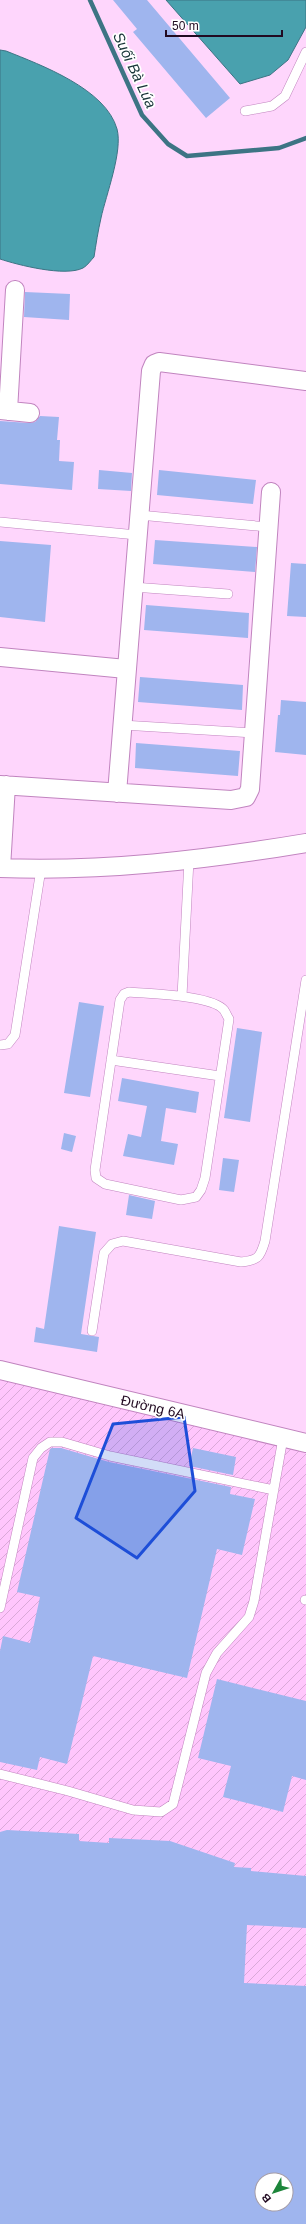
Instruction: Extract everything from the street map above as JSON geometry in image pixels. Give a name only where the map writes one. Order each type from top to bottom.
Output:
[{"type":"street","points":[[15,290],[4,410],[30,413]]},
{"type":"street","points":[[117,793],[151,371],[154,364],[159,362],[306,381]]},
{"type":"street","points":[[270,492],[250,789],[246,797],[232,800],[3,785],[1,868],[41,869],[138,865],[189,860],[306,843]]},
{"type":"street","points":[[0,657],[126,669]]},
{"type":"street","name":"Đường 6A","points":[[0,1370],[306,1443]]},
{"type":"lane","points":[[245,111],[272,106],[285,96],[306,52]]},
{"type":"lane","points":[[139,515],[268,527]]},
{"type":"lane","points":[[0,522],[137,535]]},
{"type":"lane","points":[[133,587],[228,594]]},
{"type":"lane","points":[[122,725],[254,734]]},
{"type":"lane","points":[[182,996],[189,860]]},
{"type":"lane","points":[[0,1045],[8,1044],[15,1035],[41,869]]},
{"type":"lane","points":[[92,1331],[104,1253],[112,1244],[122,1241],[241,1262],[254,1261],[261,1254],[265,1241],[306,980]]},
{"type":"lane","points":[[129,992],[182,996],[215,1004],[224,1010],[229,1019],[201,1190],[196,1196],[180,1200],[105,1184],[96,1178],[95,1170],[111,1060],[120,1000],[124,994],[129,992]]},
{"type":"lane","points":[[111,1060],[220,1076]]},
{"type":"lane","points":[[0,1774],[68,1790],[132,1810],[161,1812],[173,1804],[206,1673],[217,1653],[249,1617],[254,1601],[283,1438]]},
{"type":"lane","points":[[0,1608],[33,1458],[40,1448],[50,1442],[62,1442],[118,1458],[274,1490]]},
{"type":"highlighted area","points":[[184,1417],[195,1491],[137,1558],[76,1518],[113,1424]]},
{"type":"shaded area","points":[[166,0],[306,0],[306,27],[288,60],[270,75],[240,84]]},
{"type":"shaded area","points":[[0,50],[37,63],[86,90],[100,102],[111,115],[117,129],[118,149],[116,161],[101,218],[94,257],[83,268],[54,271],[29,267],[0,259]]},
{"type":"shaded area","points":[[0,1376],[306,1449],[306,2224],[0,2224]]},
{"type":"building","points":[[113,0],[147,0],[230,98],[206,118],[133,32],[137,29]]},
{"type":"building","points":[[25,292],[70,294],[69,320],[24,317]]},
{"type":"building","points":[[40,416],[59,417],[57,440],[60,440],[59,461],[74,462],[72,490],[0,484],[0,421],[29,423],[35,422]]},
{"type":"building","points":[[99,470],[132,473],[131,491],[98,489]]},
{"type":"building","points":[[159,470],[256,480],[253,504],[157,495]]},
{"type":"building","points":[[155,540],[257,547],[255,572],[153,564]]},
{"type":"building","points":[[0,541],[51,545],[45,622],[0,617]]},
{"type":"building","points":[[291,563],[306,564],[306,617],[287,616]]},
{"type":"building","points":[[146,605],[249,613],[248,638],[144,630]]},
{"type":"building","points":[[140,677],[243,685],[242,710],[138,702]]},
{"type":"building","points":[[281,700],[306,702],[306,755],[275,752],[278,715],[280,715]]},
{"type":"building","points":[[136,743],[240,751],[238,776],[135,768]]},
{"type":"building","points":[[79,1002],[104,1006],[90,1097],[64,1093]]},
{"type":"building","points":[[237,1028],[262,1032],[250,1122],[224,1118]]},
{"type":"building","points":[[122,1078],[199,1092],[196,1113],[166,1108],[161,1141],[178,1144],[174,1165],[123,1156],[128,1134],[141,1137],[147,1106],[118,1101]]},
{"type":"building","points":[[64,1133],[76,1136],[72,1152],[61,1149]]},
{"type":"building","points":[[223,1158],[239,1160],[234,1192],[219,1190]]},
{"type":"building","points":[[129,1195],[155,1201],[152,1219],[126,1215]]},
{"type":"building","points":[[59,1226],[96,1232],[81,1334],[99,1337],[97,1352],[34,1342],[36,1327],[44,1329]]},
{"type":"building","points":[[61,1448],[109,1462],[231,1487],[230,1494],[255,1499],[242,1555],[217,1549],[187,1678],[93,1656],[67,1764],[40,1757],[37,1770],[0,1762],[0,1651],[3,1636],[30,1643],[40,1597],[17,1592],[50,1449]]},
{"type":"building","points":[[193,1448],[236,1457],[233,1475],[189,1466]]},
{"type":"building","points":[[217,1679],[306,1701],[306,1780],[292,1776],[283,1812],[223,1797],[231,1766],[198,1758]]},
{"type":"building","points":[[7,1830],[79,1834],[79,1841],[109,1843],[109,1838],[170,1841],[235,1863],[234,1867],[251,1868],[251,1871],[306,1876],[306,1928],[247,1925],[244,1983],[306,1986],[306,2224],[0,2224],[0,1832]]},
{"type":"waterway","name":"Suối Bà Lúa","points":[[90,0],[142,115],[168,144],[187,156],[279,148],[306,138]]}]
